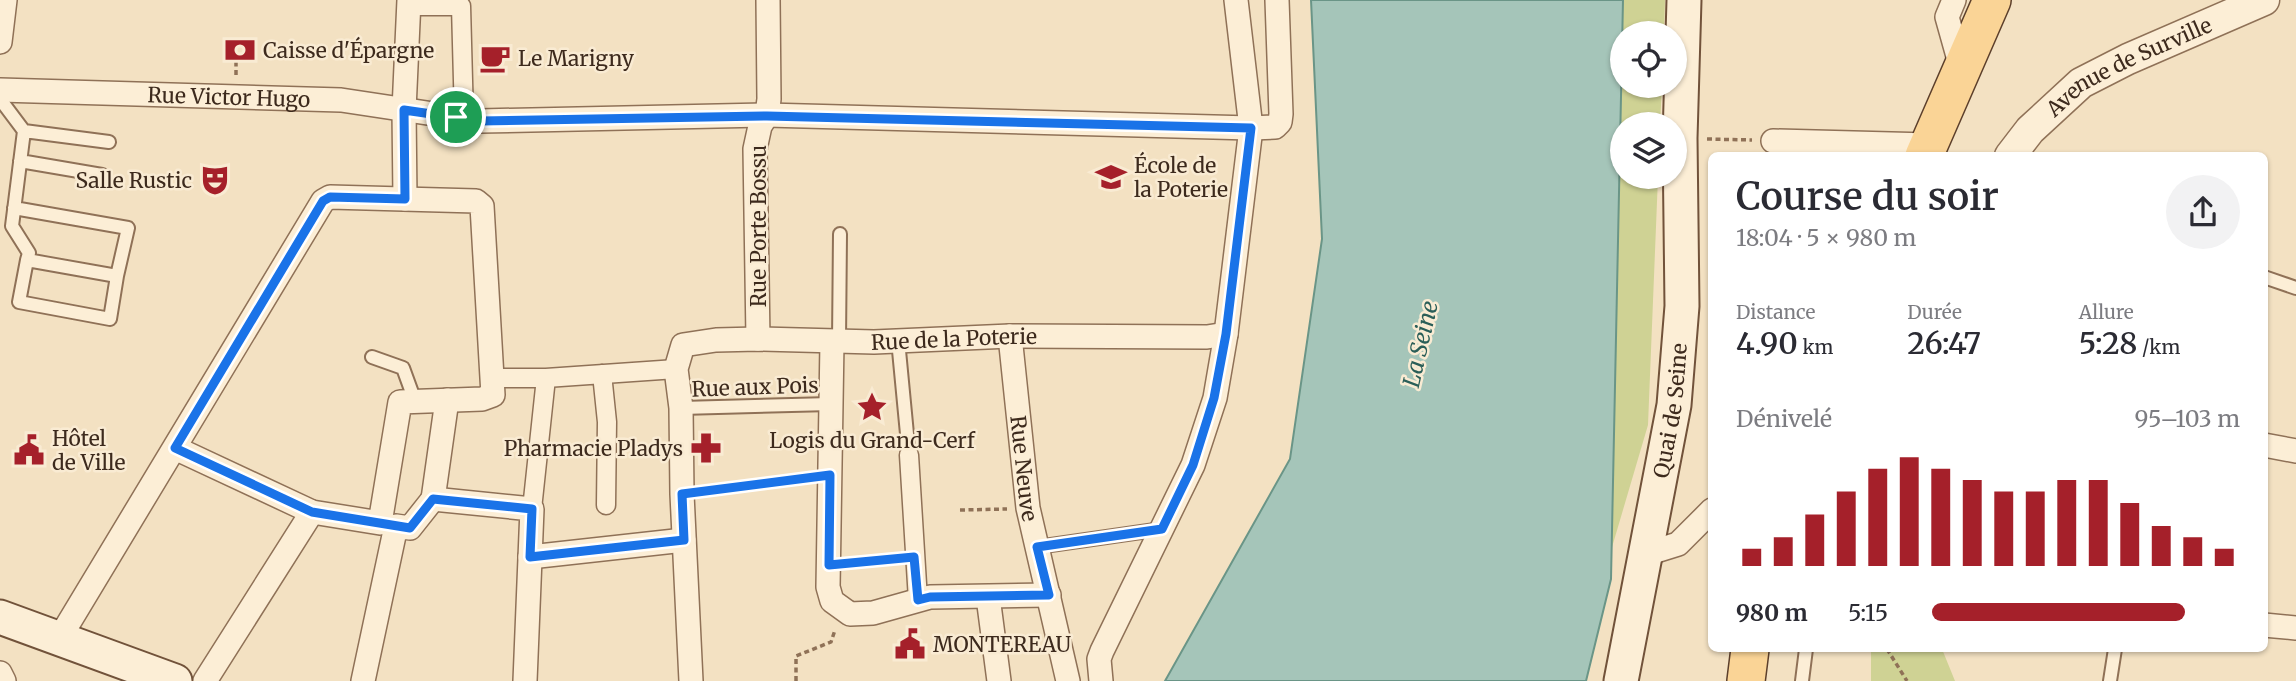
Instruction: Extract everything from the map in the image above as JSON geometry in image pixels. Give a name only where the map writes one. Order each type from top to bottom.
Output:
[{"type":"main road","name":"Quai de Seine","points":[[1681,112],[1684,0]]},
{"type":"main road","points":[[1926,150],[1992,0]]},
{"type":"main road","name":"Quai de Seine","points":[[1621,681],[1674,405],[1682,306],[1681,189]]},
{"type":"main road","points":[[0,617],[175,681]]},
{"type":"main road","points":[[1746,681],[1750,652]]},
{"type":"street","points":[[0,42],[5,0]]},
{"type":"street","name":"Rue Porte Bossu","points":[[758,339],[755,149],[760,126],[767,116],[769,99],[768,0]]},
{"type":"street","points":[[1082,681],[1100,670],[1197,454],[1214,398],[1226,334],[1251,128],[1236,0]]},
{"type":"street","points":[[1251,128],[1275,127],[1280,122],[1277,0]]},
{"type":"street","points":[[1954,0],[1947,17],[1961,66]]},
{"type":"street","name":"Avenue de Surville","points":[[2013,152],[2030,130],[2081,83],[2128,59],[2264,0]]},
{"type":"street","points":[[405,199],[404,110],[409,3],[461,6],[460,118]]},
{"type":"street","name":"Rue Victor Hugo","points":[[0,90],[341,100],[480,121],[767,116],[1251,128]]},
{"type":"street","points":[[1773,141],[1926,150]]},
{"type":"street","points":[[59,639],[323,201],[330,197],[476,201],[482,206],[492,387],[482,400],[400,402],[388,525],[363,681]]},
{"type":"street","name":"Rue de la Poterie","points":[[676,369],[683,345],[716,340],[874,342],[1010,336],[1207,337],[1226,334]]},
{"type":"street","name":"Rue Neuve","points":[[1010,336],[1028,509],[1068,681]]},
{"type":"street","points":[[835,342],[831,404],[828,587],[832,601],[850,614],[873,612],[930,597],[1049,595]]},
{"type":"street","points":[[492,387],[546,378],[676,369],[681,408],[682,494],[691,681]]},
{"type":"street","points":[[602,374],[607,422],[606,505]]},
{"type":"street","points":[[525,681],[532,509],[546,378]]},
{"type":"street","points":[[175,448],[312,512],[410,528],[433,499],[447,400]]},
{"type":"street","points":[[2268,446],[2296,451]]},
{"type":"street","points":[[909,454],[918,600]]},
{"type":"street","points":[[433,499],[532,509]]},
{"type":"street","points":[[205,681],[312,512]]},
{"type":"street","points":[[1646,554],[1678,544],[1708,514]]},
{"type":"street","points":[[530,557],[684,540]]},
{"type":"street","points":[[988,597],[999,681]]},
{"type":"street","points":[[2268,625],[2296,628]]},
{"type":"street","points":[[0,673],[4,681]]},
{"type":"lane","points":[[0,99],[23,131],[20,160],[14,208],[12,226],[29,253],[19,302],[110,319],[128,228],[14,208]]},
{"type":"lane","points":[[23,131],[109,142]]},
{"type":"lane","points":[[20,160],[103,175]]},
{"type":"lane","points":[[835,342],[841,234]]},
{"type":"lane","points":[[27,260],[117,276]]},
{"type":"lane","points":[[2268,278],[2296,288]]},
{"type":"lane","points":[[898,340],[909,454]]},
{"type":"lane","points":[[372,357],[404,368],[415,401]]},
{"type":"lane","name":"Rue aux Pois","points":[[681,408],[831,404]]},
{"type":"lane","points":[[1037,547],[1162,529]]},
{"type":"lane","points":[[1802,681],[1805,652]]},
{"type":"lane","points":[[2110,681],[2115,652]]},
{"type":"path","points":[[236,59],[236,70]]},
{"type":"path","points":[[1687,138],[1773,141]]},
{"type":"path","points":[[682,494],[830,475]]},
{"type":"path","points":[[960,510],[1028,509]]},
{"type":"path","points":[[829,565],[914,557]]},
{"type":"path","points":[[796,681],[796,656],[831,642],[841,608]]},
{"type":"path","points":[[1889,652],[1907,681]]},
{"type":"green space","points":[[1616,0],[1665,0],[1664,21],[1616,21]]},
{"type":"green space","points":[[1614,98],[1661,98],[1661,112],[1614,112]]},
{"type":"green space","points":[[1612,189],[1658,189],[1648,425],[1605,571]]},
{"type":"green space","points":[[1871,652],[1943,652],[1955,681],[1871,681]]},
{"type":"water","name":"La Seine","points":[[1311,0],[1623,0],[1623,21],[1610,21],[1610,98],[1621,98],[1621,112],[1610,112],[1610,189],[1619,189],[1611,579],[1586,681],[1165,681],[1290,459],[1322,239]]},
{"type":"place","name":"Caisse d'Épargne","points":[[240,50]]},
{"type":"place","name":"Le Marigny","points":[[495,58]]},
{"type":"place","name":"École de la Poterie","points":[[1111,177]]},
{"type":"place","name":"Salle Rustic","points":[[215,180]]},
{"type":"place","name":"Logis du Grand-Cerf","points":[[872,407]]},
{"type":"place","name":"Pharmacie Pladys","points":[[706,448]]},
{"type":"place","name":"Hôtel de Ville","points":[[29,450]]},
{"type":"place","name":"MONTEREAU","points":[[910,644]]},
{"type":"route","points":[[404,110],[456,117],[480,121],[733,115],[1251,128],[1226,334],[1214,398],[1193,465],[1162,529],[1037,547],[1049,595],[930,597],[918,600],[914,557],[829,565],[830,475],[682,494],[684,540],[530,557],[532,509],[433,499],[410,528],[312,512],[175,448],[323,201],[330,197],[405,199],[404,110]]}]
